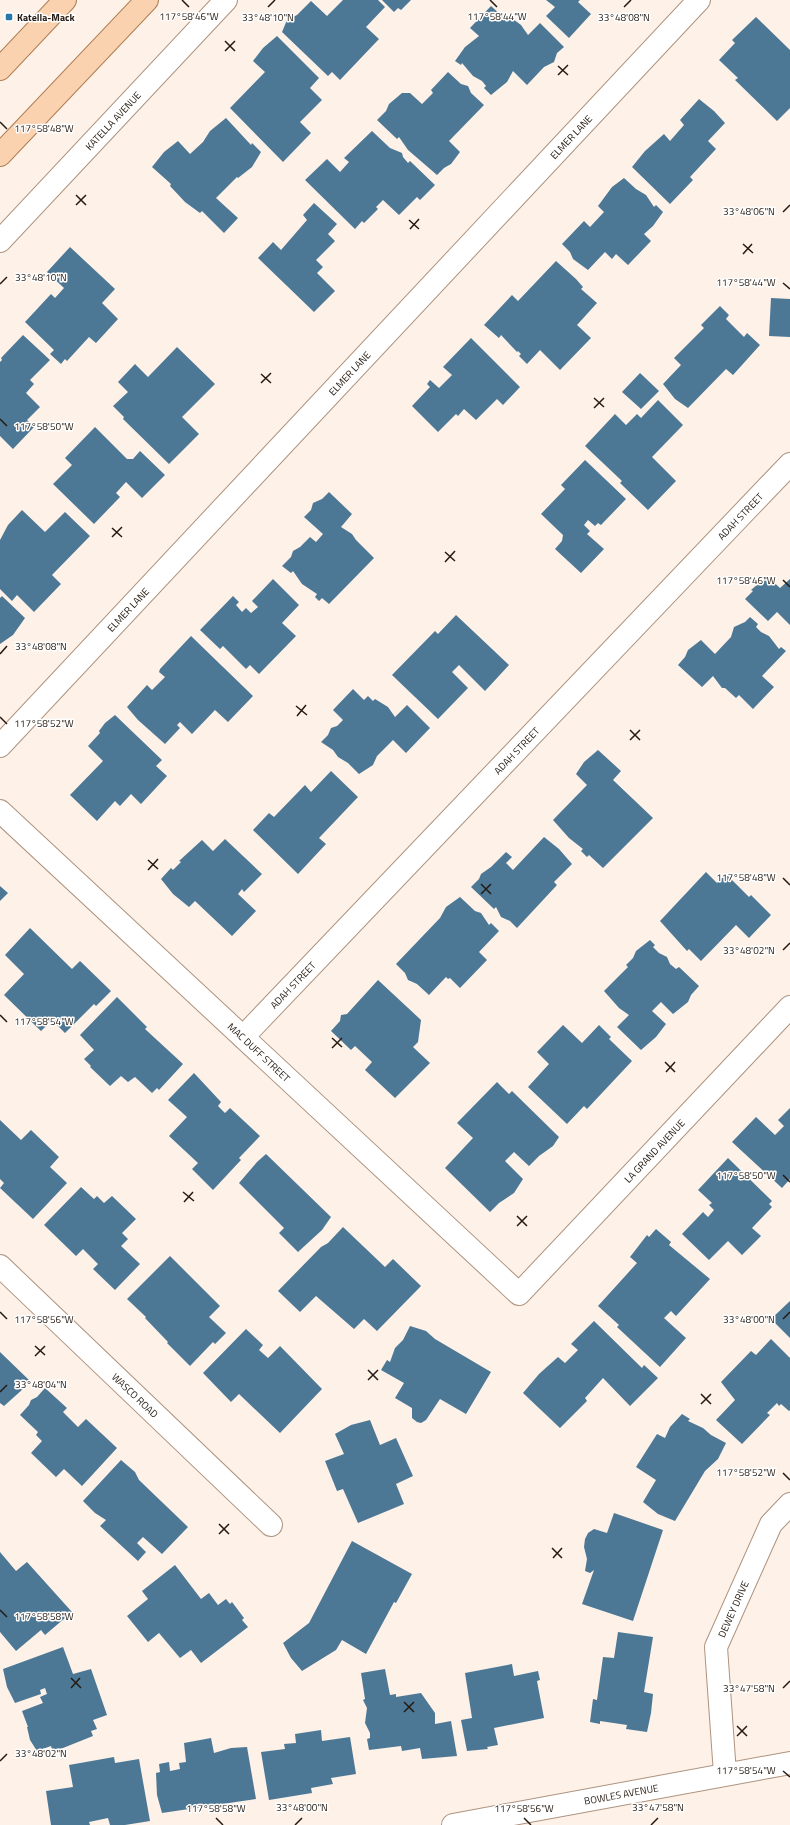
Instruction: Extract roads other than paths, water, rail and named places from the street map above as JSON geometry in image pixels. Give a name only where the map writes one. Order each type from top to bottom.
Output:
[{"type":"main road","points":[[0,69],[65,0]]},
{"type":"main road","points":[[0,155],[148,0]]},
{"type":"street","name":"KATELLA AVENUE","points":[[0,241],[226,0]]},
{"type":"street","name":"ELMER LANE","points":[[0,746],[699,0]]},
{"type":"street","name":"ADAH STREET","points":[[243,1037],[790,464]]},
{"type":"street","name":"MAC DUFF STREET","points":[[0,811],[519,1294]]},
{"type":"street","name":"LA GRAND AVENUE","points":[[519,1294],[790,1008]]},
{"type":"street","name":"WASCO ROAD","points":[[0,1266],[271,1524]]},
{"type":"street","name":"DEWEY DRIVE","points":[[725,1774],[716,1647],[771,1524],[790,1504]]},
{"type":"street","name":"BOWLES AVENUE","points":[[453,1825],[790,1763]]},
{"type":"place","name":"Katella-Mack","points":[[9,17]]}]
